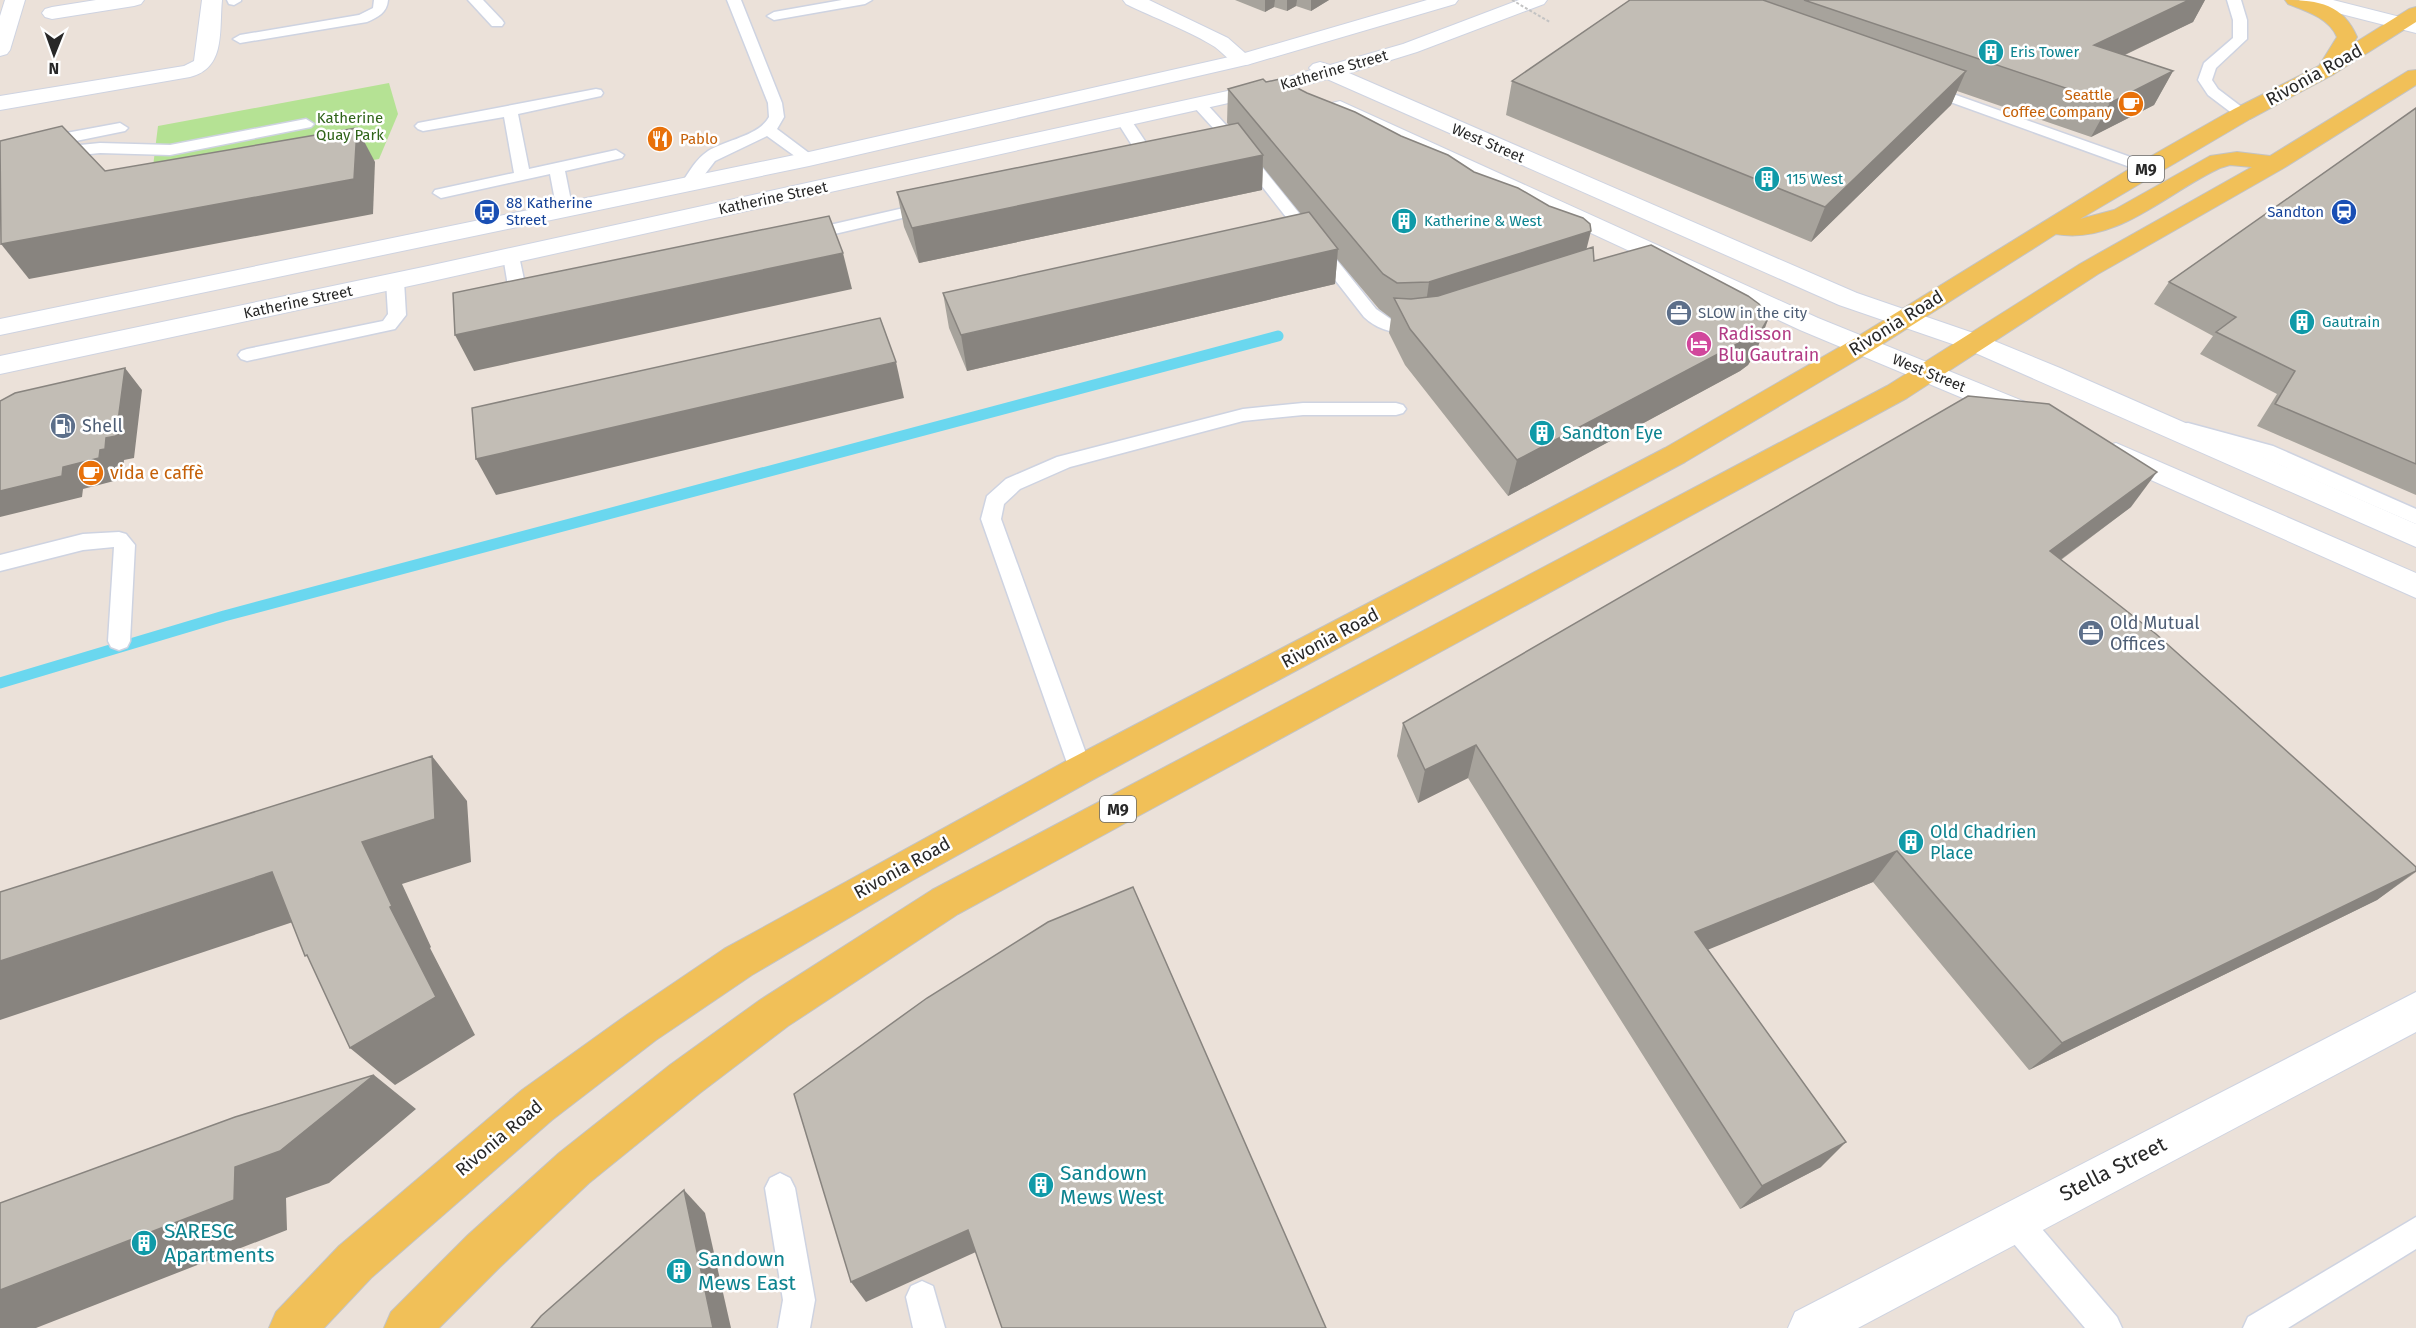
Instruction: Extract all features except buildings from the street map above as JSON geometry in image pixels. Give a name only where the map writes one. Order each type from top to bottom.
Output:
[{"type":"main road","points":[[0,50],[15,0]]},
{"type":"main road","points":[[52,13],[134,0]]},
{"type":"main road","points":[[0,104],[190,71],[202,65],[206,58],[212,0]]},
{"type":"main road","name":"West Street","points":[[1133,0],[1221,42],[1243,60],[1287,84],[1642,255],[2060,428]]},
{"type":"main road","name":"Katherine Street","points":[[0,327],[809,159],[1284,50],[1448,0]]},
{"type":"main road","name":"Katherine Street","points":[[0,365],[511,256],[1287,84],[1410,48],[1537,0]]},
{"type":"main road","points":[[2295,0],[2325,13],[2345,29],[2347,37],[2327,70]]},
{"type":"main road","points":[[2309,0],[2411,22]]},
{"type":"main road","points":[[2386,0],[2416,8]]},
{"type":"main road","name":"Rivonia Road","points":[[292,1328],[363,1254],[537,1105],[642,1027],[738,962],[1080,770],[1675,455],[1861,346],[2147,168],[2411,22]]},
{"type":"main road","name":"West Street","points":[[1221,42],[1284,50],[1404,106],[1848,299],[1973,342],[2152,418],[2416,536]]},
{"type":"main road","points":[[1404,106],[1398,94],[1394,76],[1396,67],[1410,48]]},
{"type":"main road","name":"M9","points":[[408,1328],[484,1251],[574,1168],[685,1079],[774,1013],[945,902],[1897,392],[2090,270],[2274,164],[2416,76]]},
{"type":"main road","points":[[0,347],[1156,104],[1243,88],[1287,84]]},
{"type":"main road","points":[[2052,228],[2085,228],[2110,221],[2137,208],[2197,170],[2222,160],[2246,159],[2274,164]]},
{"type":"main road","points":[[2092,442],[2416,586]]},
{"type":"main road","name":"Stella Street","points":[[1811,1328],[2014,1220],[2301,1074],[2416,1011]]},
{"type":"lane","points":[[240,39],[362,19],[376,14],[381,9],[381,0]]},
{"type":"lane","points":[[475,0],[497,23]]},
{"type":"lane","points":[[689,184],[708,158],[726,146],[768,129],[775,122],[777,115],[775,103],[734,0]]},
{"type":"lane","points":[[774,16],[865,0]]},
{"type":"lane","points":[[2234,0],[2240,20],[2240,39],[2210,66],[2205,80],[2213,92],[2242,114]]},
{"type":"lane","points":[[1914,84],[2147,168]]},
{"type":"lane","points":[[423,126],[596,93]]},
{"type":"lane","points":[[1199,104],[1249,159],[1358,294],[1369,315],[1383,325],[1401,327],[1437,321]]},
{"type":"lane","points":[[510,111],[522,176]]},
{"type":"lane","points":[[1102,166],[1142,153],[1140,143],[1124,120]]},
{"type":"lane","points":[[0,158],[100,148],[144,151],[177,149],[306,124]]},
{"type":"lane","points":[[0,149],[120,128]]},
{"type":"lane","points":[[768,129],[809,159]]},
{"type":"lane","points":[[230,156],[231,139]]},
{"type":"lane","points":[[144,151],[161,165]]},
{"type":"lane","points":[[0,174],[29,165],[47,155]]},
{"type":"lane","points":[[441,193],[616,155]]},
{"type":"lane","points":[[557,168],[565,211]]},
{"type":"lane","points":[[791,239],[942,204]]},
{"type":"lane","points":[[511,256],[518,292],[525,296],[546,294]]},
{"type":"lane","points":[[247,355],[389,325],[397,315],[395,281]]},
{"type":"lane","points":[[1080,770],[991,519],[994,501],[1013,484],[1064,462],[1243,415],[1303,409],[1396,409]]},
{"type":"lane","points":[[2152,418],[2266,451],[2416,517]]},
{"type":"lane","points":[[0,563],[83,542],[119,539],[125,545],[119,641]]},
{"type":"lane","points":[[780,1188],[799,1299],[794,1328]]},
{"type":"lane","points":[[2014,1220],[2106,1328]]},
{"type":"lane","points":[[2259,1328],[2416,1232]]},
{"type":"lane","points":[[922,1297],[928,1328]]},
{"type":"path","points":[[1512,0],[1550,22]]},
{"type":"green space","name":"Katherine Quay Park","points":[[389,83],[398,114],[379,159],[149,199],[158,126]]},
{"type":"waterway","points":[[0,683],[224,616],[1278,336]]},
{"type":"place","name":"Eris Tower","points":[[1991,52]]},
{"type":"place","name":"Seattle Coffee Company","points":[[2131,104]]},
{"type":"place","name":"Pablo","points":[[660,139]]},
{"type":"place","name":"115 West","points":[[1767,179]]},
{"type":"place","name":"88 Katherine Street","points":[[487,212]]},
{"type":"place","name":"Sandton","points":[[2344,212]]},
{"type":"place","name":"Katherine & West","points":[[1404,221]]},
{"type":"place","name":"SLOW in the city","points":[[1679,313]]},
{"type":"place","name":"Gautrain","points":[[2302,322]]},
{"type":"place","name":"Radisson Blu Gautrain","points":[[1699,344]]},
{"type":"place","name":"Shell","points":[[63,426]]},
{"type":"place","name":"Sandton Eye","points":[[1542,433]]},
{"type":"place","name":"vida e caffè","points":[[91,473]]},
{"type":"place","name":"Old Mutual Offices","points":[[2091,633]]},
{"type":"place","name":"Old Chadrien Place","points":[[1911,842]]},
{"type":"place","name":"Sandown Mews West","points":[[1041,1185]]},
{"type":"place","name":"SARESC Apartments","points":[[144,1243]]},
{"type":"place","name":"Sandown Mews East","points":[[679,1271]]}]
